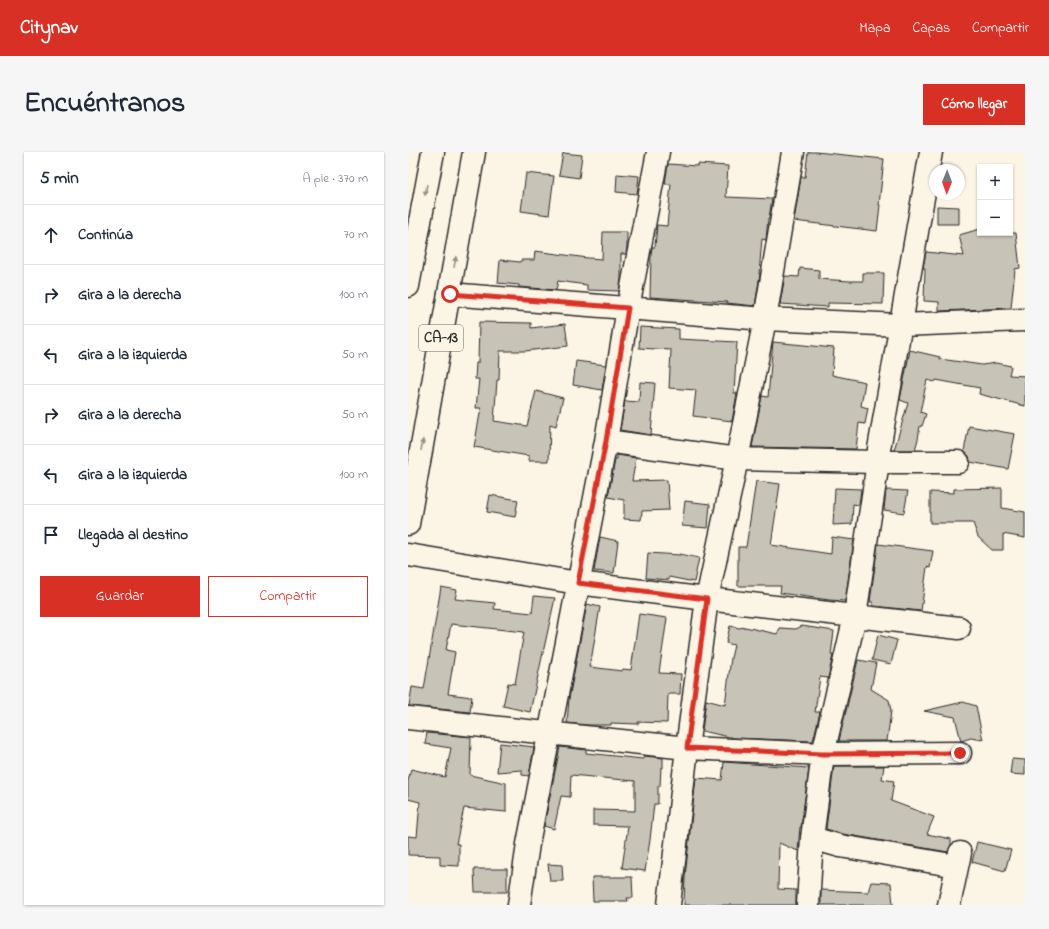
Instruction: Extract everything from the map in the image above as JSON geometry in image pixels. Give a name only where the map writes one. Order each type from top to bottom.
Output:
[{"type":"main road","points":[[408,286],[410,259],[433,152]]},
{"type":"main road","name":"CA-13","points":[[408,524],[474,152]]},
{"type":"main road","points":[[519,905],[528,844],[606,441],[628,308],[658,152]]},
{"type":"main road","points":[[669,905],[687,748],[707,599],[765,319],[793,152]]},
{"type":"main road","points":[[808,905],[812,838],[823,754],[855,616],[879,449],[931,152]]},
{"type":"main road","points":[[450,294],[765,319],[901,325],[1025,320]]},
{"type":"main road","points":[[606,441],[737,459],[958,462]]},
{"type":"main road","points":[[408,556],[578,583],[959,628]]},
{"type":"main road","points":[[408,718],[687,748],[823,754],[960,753]]},
{"type":"main road","points":[[812,838],[840,846],[958,859],[949,905]]},
{"type":"building","points":[[808,152],[884,159],[877,231],[794,221],[801,177],[805,177]]},
{"type":"building","points":[[563,153],[582,155],[579,178],[559,175]]},
{"type":"building","points":[[668,164],[728,166],[726,197],[772,199],[768,218],[766,240],[762,239],[760,274],[755,306],[727,302],[650,297],[651,255],[652,247],[655,247],[657,225],[667,226],[671,184],[665,184]]},
{"type":"building","points":[[526,173],[554,176],[549,215],[521,211]]},
{"type":"building","points":[[617,174],[639,176],[637,194],[616,192]]},
{"type":"building","points":[[937,206],[959,207],[959,224],[937,224]]},
{"type":"building","points":[[977,230],[977,236],[1013,236],[1013,233],[1016,233],[1020,268],[1015,269],[1011,308],[939,311],[939,302],[924,301],[925,268],[923,268],[926,252],[964,256],[959,235]]},
{"type":"building","points":[[603,232],[627,232],[626,254],[621,254],[621,279],[619,291],[587,290],[587,285],[558,281],[556,290],[519,287],[519,285],[498,283],[500,260],[520,262],[521,260],[534,260],[535,251],[602,259]]},
{"type":"building","points":[[800,268],[819,270],[819,279],[850,281],[863,281],[863,273],[884,273],[883,304],[828,303],[828,307],[780,304],[785,276],[799,277]]},
{"type":"building","points":[[479,322],[531,323],[531,328],[565,324],[568,346],[525,351],[500,351],[499,380],[497,380],[494,421],[527,426],[536,391],[563,398],[556,426],[550,424],[549,461],[529,461],[529,456],[474,447],[481,408],[476,408],[479,379],[475,379],[476,363],[478,363]]},
{"type":"building","points":[[640,327],[679,329],[679,339],[737,342],[734,393],[737,393],[732,421],[693,416],[696,390],[669,388],[671,350],[639,348]]},
{"type":"building","points":[[773,342],[834,348],[832,375],[865,382],[861,406],[868,408],[865,424],[859,423],[856,449],[752,447],[762,396],[768,397]]},
{"type":"building","points":[[910,350],[940,357],[940,359],[982,365],[996,363],[1011,366],[1009,375],[1025,376],[1025,406],[979,394],[980,388],[936,380],[935,382],[927,380],[920,412],[926,414],[922,426],[920,426],[915,450],[894,450],[908,403],[900,400]]},
{"type":"building","points":[[576,361],[606,365],[602,390],[573,385]]},
{"type":"building","points":[[640,382],[655,383],[651,435],[620,430],[625,401],[639,402]]},
{"type":"building","points":[[969,426],[1015,434],[1008,469],[970,462],[969,456],[964,451]]},
{"type":"building","points":[[617,455],[636,458],[632,481],[667,480],[669,510],[642,511],[641,520],[624,519],[624,500],[608,497]]},
{"type":"building","points":[[756,481],[780,484],[771,545],[831,554],[832,537],[854,540],[845,601],[780,593],[781,586],[738,586],[738,547],[746,547]]},
{"type":"building","points":[[835,488],[861,489],[859,505],[853,504],[852,524],[833,525]]},
{"type":"building","points":[[1002,488],[1002,508],[1025,512],[1025,538],[1003,534],[1003,550],[992,550],[978,537],[973,523],[930,523],[930,492],[954,493],[954,489]]},
{"type":"building","points":[[886,490],[908,491],[904,513],[884,510]]},
{"type":"building","points":[[490,495],[518,500],[515,517],[487,512]]},
{"type":"building","points":[[685,501],[710,504],[708,528],[682,526]]},
{"type":"building","points":[[600,537],[618,541],[614,573],[594,571]]},
{"type":"building","points":[[878,544],[933,551],[930,568],[927,567],[921,611],[873,606],[873,602],[870,602]]},
{"type":"building","points":[[648,553],[680,554],[699,558],[694,582],[669,577],[669,580],[646,578]]},
{"type":"building","points":[[441,587],[457,590],[455,599],[495,603],[494,609],[532,613],[534,596],[555,598],[530,712],[503,706],[508,683],[515,684],[524,632],[451,624],[446,650],[455,652],[448,694],[472,697],[470,712],[409,706],[412,687],[424,689]]},
{"type":"building","points":[[587,604],[600,607],[590,667],[622,671],[623,669],[631,670],[639,614],[667,618],[659,673],[681,674],[680,694],[668,694],[667,723],[638,722],[638,724],[611,723],[611,725],[588,725],[567,723],[569,699]]},
{"type":"building","points":[[730,626],[739,628],[745,627],[777,634],[780,628],[796,629],[802,626],[834,631],[831,655],[833,655],[828,678],[820,677],[815,712],[820,712],[813,741],[734,738],[702,731],[706,700],[725,705],[734,645],[726,643]]},
{"type":"building","points":[[878,635],[897,640],[891,664],[872,660]]},
{"type":"building","points":[[858,660],[876,663],[871,689],[889,700],[891,711],[887,741],[839,741]]},
{"type":"building","points":[[963,702],[976,706],[983,740],[971,738],[961,741],[955,717],[924,711]]},
{"type":"building","points":[[427,733],[471,737],[470,775],[506,783],[506,812],[464,808],[456,844],[459,844],[459,866],[440,865],[440,856],[408,855],[408,836],[417,837],[420,802],[408,799],[408,781],[411,769],[445,777],[451,748],[425,744]]},
{"type":"building","points":[[500,743],[534,747],[529,776],[522,775],[522,770],[497,772]]},
{"type":"building","points":[[560,747],[586,750],[586,753],[643,759],[644,756],[663,758],[660,786],[658,786],[658,804],[654,804],[645,871],[622,868],[628,826],[593,825],[593,810],[635,811],[635,781],[571,775],[570,797],[561,796],[554,829],[544,826]]},
{"type":"building","points":[[1012,759],[1025,760],[1025,775],[1010,774]]},
{"type":"building","points":[[724,762],[809,768],[798,851],[779,843],[778,889],[796,890],[796,905],[684,905],[685,877],[696,778],[722,780]]},
{"type":"building","points":[[834,766],[884,766],[882,779],[894,781],[891,801],[934,817],[927,834],[951,839],[951,845],[948,852],[843,834],[826,829]]},
{"type":"building","points":[[977,842],[1011,850],[1005,871],[972,862]]},
{"type":"building","points":[[548,864],[562,865],[563,881],[550,881]]},
{"type":"building","points":[[474,869],[507,869],[507,892],[475,892]]},
{"type":"building","points":[[592,877],[632,877],[633,898],[627,898],[628,901],[593,901]]},
{"type":"building","points":[[871,882],[891,883],[893,905],[821,905],[821,890],[868,892]]},
{"type":"route","points":[[450,294],[628,308],[606,441],[578,583],[707,599],[687,748],[823,754],[960,753]]}]
